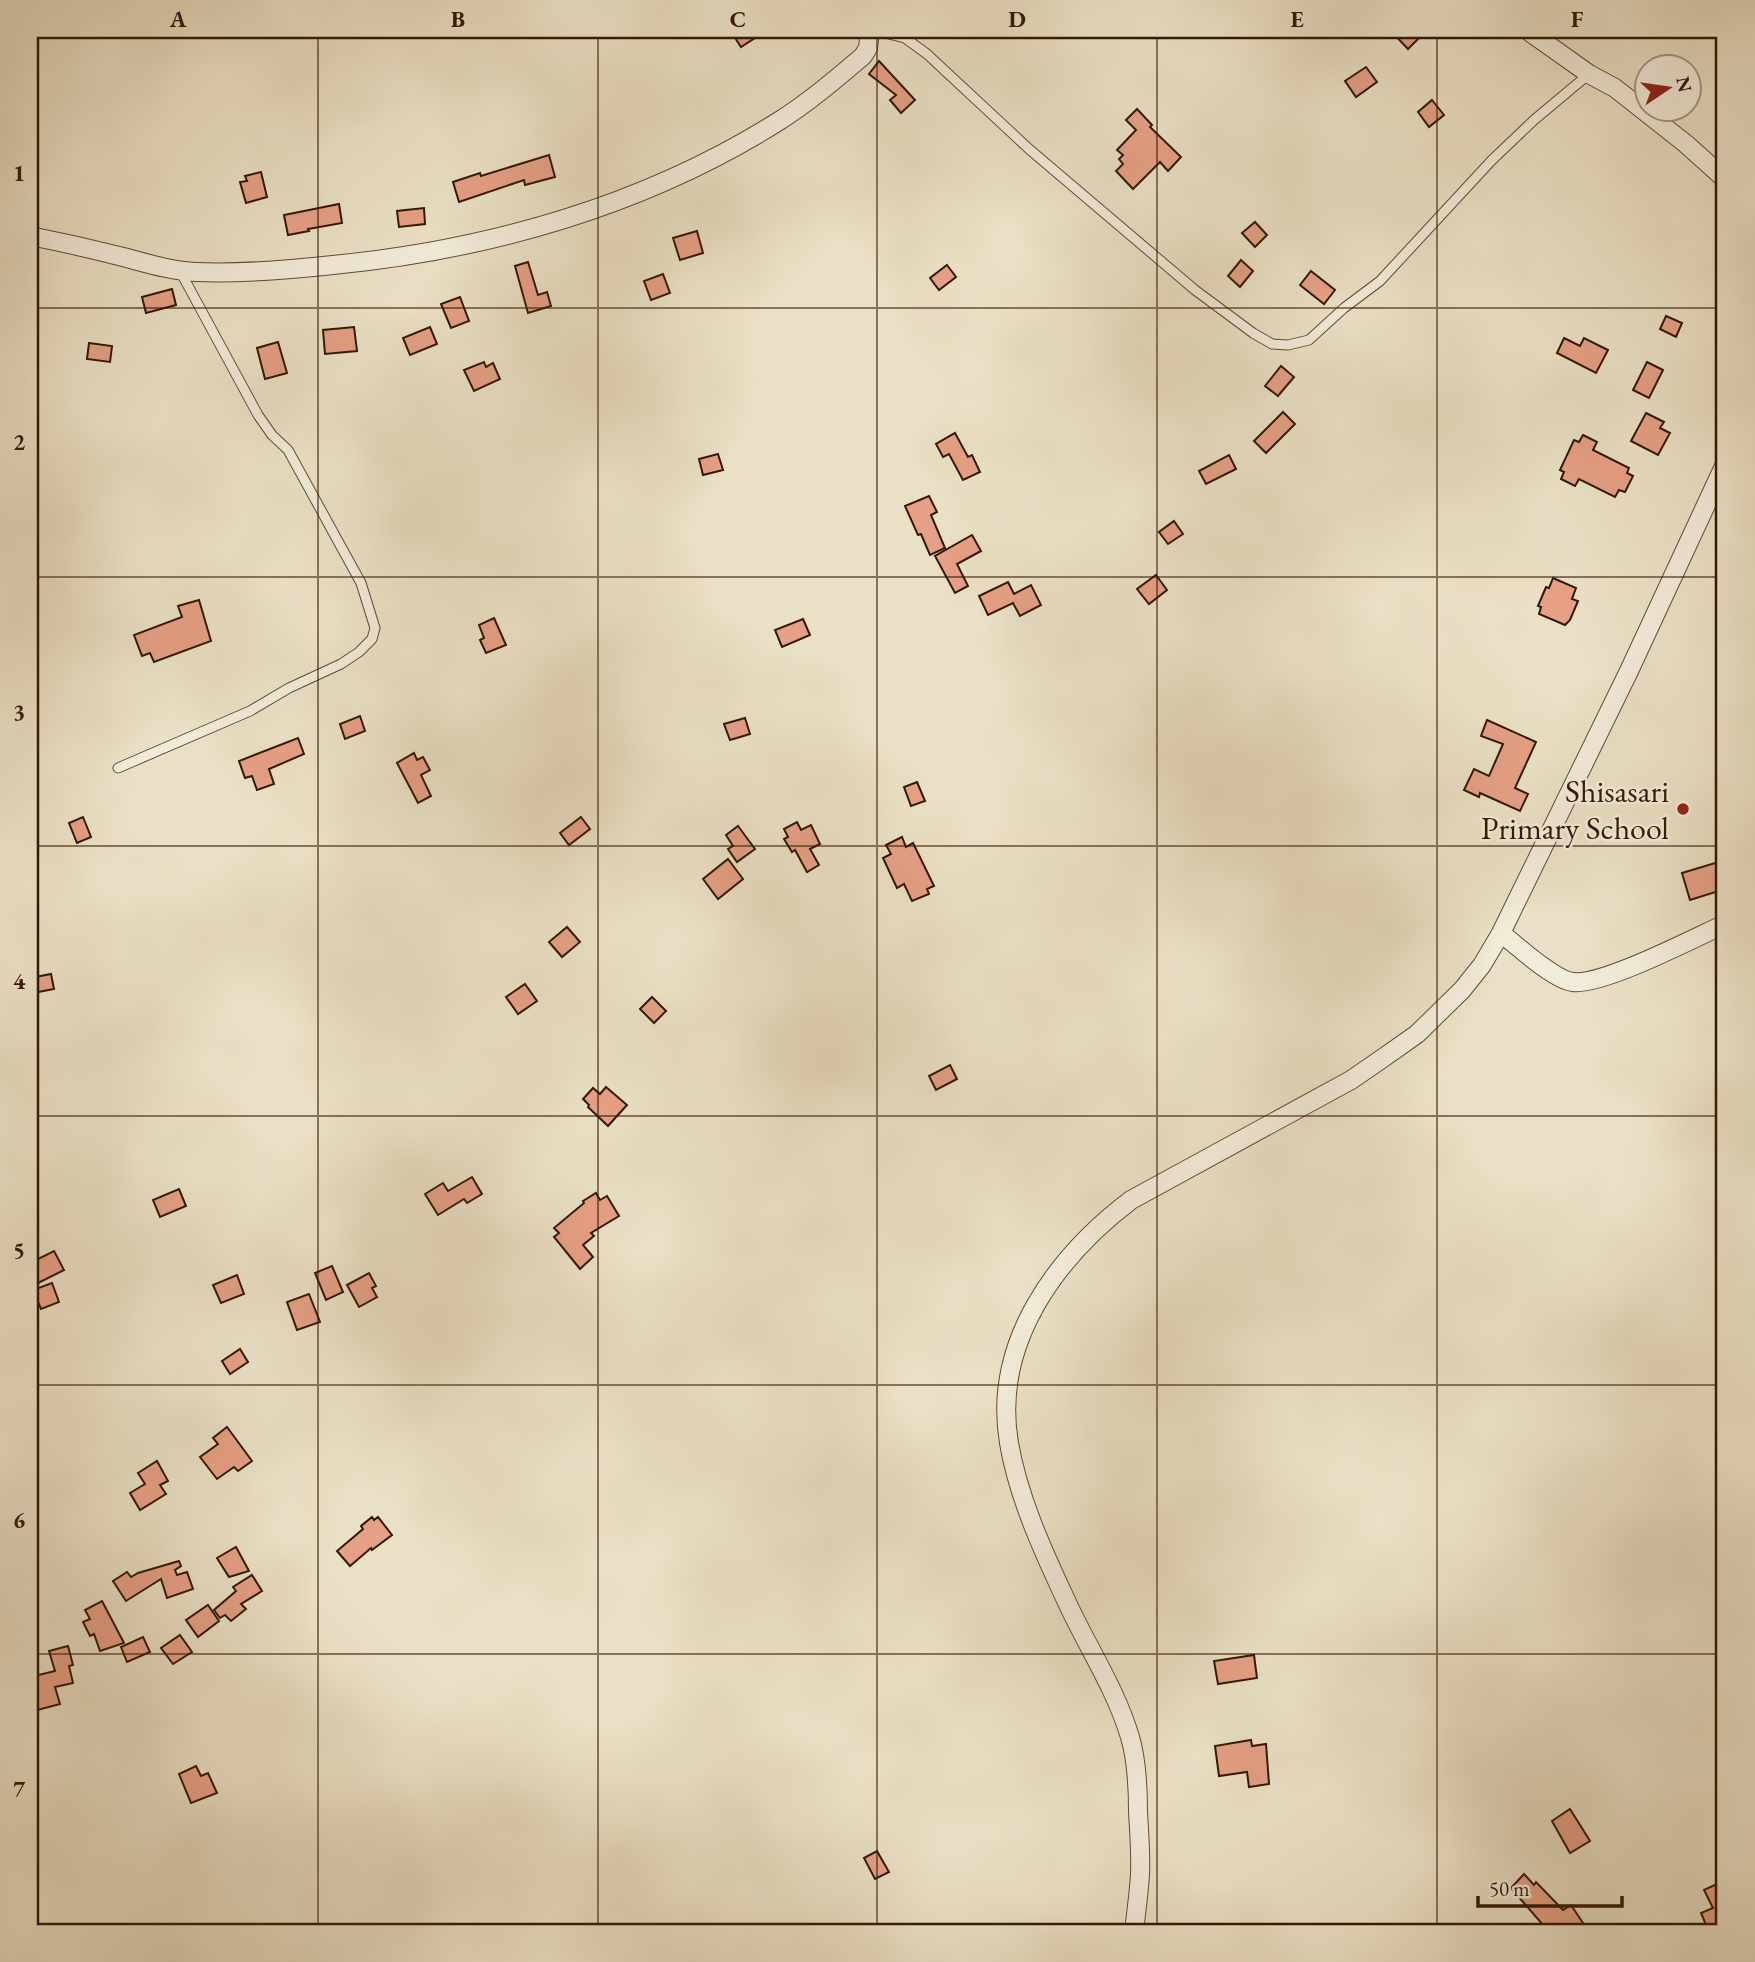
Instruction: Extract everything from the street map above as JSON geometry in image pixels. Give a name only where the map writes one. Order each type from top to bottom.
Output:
[{"type":"street","points":[[30,236],[179,270],[247,273],[377,261],[471,245],[586,212],[666,181],[724,153],[782,120],[863,56],[868,48],[871,30]]},
{"type":"street","points":[[1527,30],[1589,74],[1615,88],[1686,144],[1725,179]]},
{"type":"street","points":[[1134,1932],[1140,1874],[1137,1776],[1131,1739],[1104,1671],[1065,1600],[1030,1517],[1009,1443],[1009,1383],[1027,1320],[1063,1262],[1107,1218],[1131,1200],[1350,1080],[1417,1034],[1462,990],[1482,965],[1501,933],[1629,671],[1725,464]]},
{"type":"street","points":[[1501,933],[1561,978],[1573,982],[1596,979],[1619,971],[1725,924]]},
{"type":"lane","points":[[871,30],[905,38],[927,54],[1029,149],[1195,290],[1253,333],[1272,344],[1288,345],[1309,340],[1380,281],[1492,160],[1589,74]]},
{"type":"lane","points":[[118,768],[250,711],[289,688],[341,664],[372,639],[375,628],[360,583],[309,484],[288,450],[272,435],[258,415],[179,270]]},
{"type":"building","points":[[730,30],[767,30],[741,47]]},
{"type":"building","points":[[1390,30],[1427,30],[1408,49]]},
{"type":"building","points":[[879,61],[915,100],[901,113],[890,100],[896,95],[869,74]]},
{"type":"building","points":[[1366,67],[1377,82],[1356,97],[1345,81]]},
{"type":"building","points":[[1432,100],[1444,115],[1429,127],[1418,112]]},
{"type":"building","points":[[1137,109],[1152,125],[1150,127],[1181,157],[1168,171],[1160,162],[1133,189],[1116,171],[1123,164],[1119,159],[1123,155],[1117,150],[1136,130],[1126,120]]},
{"type":"building","points":[[549,155],[555,177],[525,185],[524,180],[459,202],[453,182]]},
{"type":"building","points":[[261,172],[267,197],[246,203],[240,182],[247,181],[245,176]]},
{"type":"building","points":[[339,204],[342,223],[288,235],[284,215]]},
{"type":"building","points":[[424,208],[425,224],[399,227],[397,211]]},
{"type":"building","points":[[1255,222],[1267,235],[1255,247],[1242,233]]},
{"type":"building","points":[[697,231],[703,253],[680,260],[673,238]]},
{"type":"building","points":[[1241,260],[1253,271],[1240,287],[1228,276]]},
{"type":"building","points":[[528,262],[538,295],[547,292],[551,306],[528,313],[515,266]]},
{"type":"building","points":[[947,265],[956,277],[939,290],[930,278]]},
{"type":"building","points":[[1311,271],[1335,290],[1324,304],[1300,285]]},
{"type":"building","points":[[663,274],[670,293],[651,300],[644,281]]},
{"type":"building","points":[[172,289],[176,305],[146,313],[142,297]]},
{"type":"building","points":[[460,297],[469,321],[451,328],[441,304]]},
{"type":"building","points":[[1666,316],[1682,323],[1676,337],[1660,329]]},
{"type":"building","points":[[354,327],[357,351],[325,354],[323,330]]},
{"type":"building","points":[[430,327],[437,344],[410,355],[403,338]]},
{"type":"building","points":[[1564,338],[1580,346],[1584,338],[1608,350],[1596,373],[1557,353]]},
{"type":"building","points":[[278,342],[287,373],[265,379],[257,348]]},
{"type":"building","points":[[89,343],[112,346],[110,362],[87,359]]},
{"type":"building","points":[[484,362],[486,367],[493,363],[500,379],[474,391],[464,370]]},
{"type":"building","points":[[1647,362],[1663,370],[1649,398],[1633,390]]},
{"type":"building","points":[[1281,366],[1294,377],[1278,396],[1265,386]]},
{"type":"building","points":[[1283,412],[1295,424],[1266,453],[1254,441]]},
{"type":"building","points":[[1646,413],[1664,422],[1660,428],[1670,433],[1658,455],[1631,441]]},
{"type":"building","points":[[955,433],[968,457],[972,455],[980,472],[963,480],[949,454],[943,457],[936,444]]},
{"type":"building","points":[[1583,435],[1597,442],[1593,450],[1629,468],[1627,473],[1633,476],[1625,492],[1619,490],[1615,497],[1579,479],[1575,486],[1561,479],[1564,472],[1560,470],[1574,440],[1579,442]]},
{"type":"building","points":[[718,454],[723,470],[703,475],[699,459]]},
{"type":"building","points":[[1229,455],[1236,469],[1206,484],[1199,471]]},
{"type":"building","points":[[929,496],[937,512],[931,515],[945,548],[930,555],[905,506]]},
{"type":"building","points":[[1174,521],[1183,534],[1168,544],[1159,532]]},
{"type":"building","points":[[972,535],[981,551],[957,564],[968,586],[955,593],[935,556]]},
{"type":"building","points":[[1156,575],[1167,590],[1149,604],[1137,589]]},
{"type":"building","points":[[1553,578],[1576,588],[1572,599],[1578,601],[1565,625],[1539,614],[1541,607],[1538,606]]},
{"type":"building","points":[[1008,582],[1014,594],[1031,585],[1041,605],[1020,616],[1013,603],[988,615],[979,596]]},
{"type":"building","points":[[199,600],[211,641],[154,662],[150,653],[142,656],[134,635],[182,617],[178,606]]},
{"type":"building","points":[[494,618],[506,645],[486,653],[480,640],[484,638],[479,625]]},
{"type":"building","points":[[803,619],[810,635],[782,647],[775,630]]},
{"type":"building","points":[[360,716],[365,731],[345,739],[340,724]]},
{"type":"building","points":[[745,718],[750,734],[730,740],[724,724]]},
{"type":"building","points":[[1487,720],[1536,742],[1515,788],[1528,794],[1520,811],[1480,793],[1479,797],[1464,790],[1474,769],[1489,776],[1503,744],[1481,736]]},
{"type":"building","points":[[298,738],[304,754],[269,769],[274,784],[257,790],[252,776],[245,778],[239,761]]},
{"type":"building","points":[[414,753],[417,760],[423,757],[430,770],[421,775],[431,796],[418,803],[397,763]]},
{"type":"building","points":[[917,782],[925,801],[911,806],[904,787]]},
{"type":"building","points":[[83,817],[91,837],[77,843],[69,823]]},
{"type":"building","points":[[581,817],[590,829],[569,845],[560,833]]},
{"type":"building","points":[[797,822],[801,830],[811,825],[820,844],[810,849],[819,865],[807,872],[795,850],[792,852],[784,839],[788,837],[784,829]]},
{"type":"building","points":[[738,826],[755,849],[737,862],[728,849],[733,846],[726,835]]},
{"type":"building","points":[[902,837],[906,847],[913,843],[934,886],[927,889],[929,894],[912,901],[904,884],[897,888],[883,858],[891,854],[886,845]]},
{"type":"building","points":[[728,859],[743,879],[718,899],[703,879]]},
{"type":"building","points":[[1725,860],[1725,889],[1690,900],[1682,873]]},
{"type":"building","points":[[567,927],[580,942],[562,957],[549,942]]},
{"type":"building","points":[[51,974],[54,989],[33,993],[30,978]]},
{"type":"building","points":[[525,984],[537,1001],[518,1014],[506,997]]},
{"type":"building","points":[[652,997],[666,1011],[654,1023],[640,1009]]},
{"type":"building","points":[[950,1065],[957,1079],[936,1090],[929,1076]]},
{"type":"building","points":[[606,1087],[627,1105],[608,1126],[583,1099],[593,1088],[600,1094]]},
{"type":"building","points":[[472,1177],[482,1194],[467,1203],[464,1199],[438,1215],[425,1194],[443,1183],[448,1191]]},
{"type":"building","points":[[179,1189],[186,1206],[160,1217],[153,1200]]},
{"type":"building","points":[[596,1193],[600,1200],[607,1196],[619,1216],[591,1233],[594,1236],[583,1245],[593,1257],[580,1269],[554,1237],[559,1233],[554,1228],[584,1203],[583,1201]]},
{"type":"building","points":[[54,1251],[64,1270],[38,1283],[30,1263]]},
{"type":"building","points":[[332,1266],[343,1292],[326,1300],[315,1273]]},
{"type":"building","points":[[369,1273],[376,1286],[372,1288],[377,1297],[359,1307],[347,1285]]},
{"type":"building","points":[[237,1275],[244,1294],[221,1303],[213,1285]]},
{"type":"building","points":[[52,1283],[59,1302],[41,1309],[33,1290]]},
{"type":"building","points":[[309,1294],[320,1322],[297,1330],[287,1302]]},
{"type":"building","points":[[240,1349],[248,1362],[230,1374],[222,1361]]},
{"type":"building","points":[[227,1427],[252,1461],[238,1471],[234,1467],[217,1479],[200,1457],[218,1444],[213,1438]]},
{"type":"building","points":[[157,1461],[168,1481],[160,1485],[166,1494],[140,1510],[130,1493],[145,1484],[138,1473]]},
{"type":"building","points":[[372,1517],[374,1520],[378,1517],[392,1535],[350,1566],[337,1551],[363,1529],[361,1526]]},
{"type":"building","points":[[236,1547],[249,1571],[229,1577],[217,1558]]},
{"type":"building","points":[[179,1561],[181,1566],[175,1570],[177,1575],[187,1572],[193,1589],[167,1598],[161,1579],[126,1601],[113,1581],[127,1572],[131,1577]]},
{"type":"building","points":[[252,1575],[262,1591],[241,1604],[246,1609],[231,1621],[225,1615],[220,1618],[214,1610],[236,1591],[233,1587]]},
{"type":"building","points":[[102,1601],[124,1643],[100,1651],[94,1634],[90,1636],[83,1622],[90,1619],[85,1610]]},
{"type":"building","points":[[208,1605],[219,1621],[198,1637],[186,1620]]},
{"type":"building","points":[[180,1635],[192,1652],[173,1664],[161,1648]]},
{"type":"building","points":[[143,1637],[150,1652],[127,1662],[121,1647]]},
{"type":"building","points":[[68,1646],[73,1665],[69,1666],[73,1683],[55,1687],[60,1704],[30,1712],[30,1677],[55,1671],[49,1651]]},
{"type":"building","points":[[1254,1655],[1257,1678],[1218,1684],[1214,1661]]},
{"type":"building","points":[[1251,1740],[1252,1746],[1266,1744],[1269,1784],[1249,1787],[1247,1772],[1219,1776],[1215,1746]]},
{"type":"building","points":[[196,1766],[201,1776],[208,1773],[217,1793],[191,1803],[179,1774]]},
{"type":"building","points":[[1570,1809],[1590,1841],[1570,1853],[1552,1821]]},
{"type":"building","points":[[877,1851],[889,1872],[875,1879],[864,1858]]},
{"type":"building","points":[[1524,1874],[1534,1885],[1536,1882],[1563,1910],[1571,1905],[1583,1923],[1569,1932],[1549,1932],[1511,1888]]},
{"type":"building","points":[[1725,1880],[1725,1932],[1709,1932],[1701,1913],[1713,1908],[1704,1890]]},
{"type":"place","name":"Shisasari Primary School","points":[[1683,809]]}]
